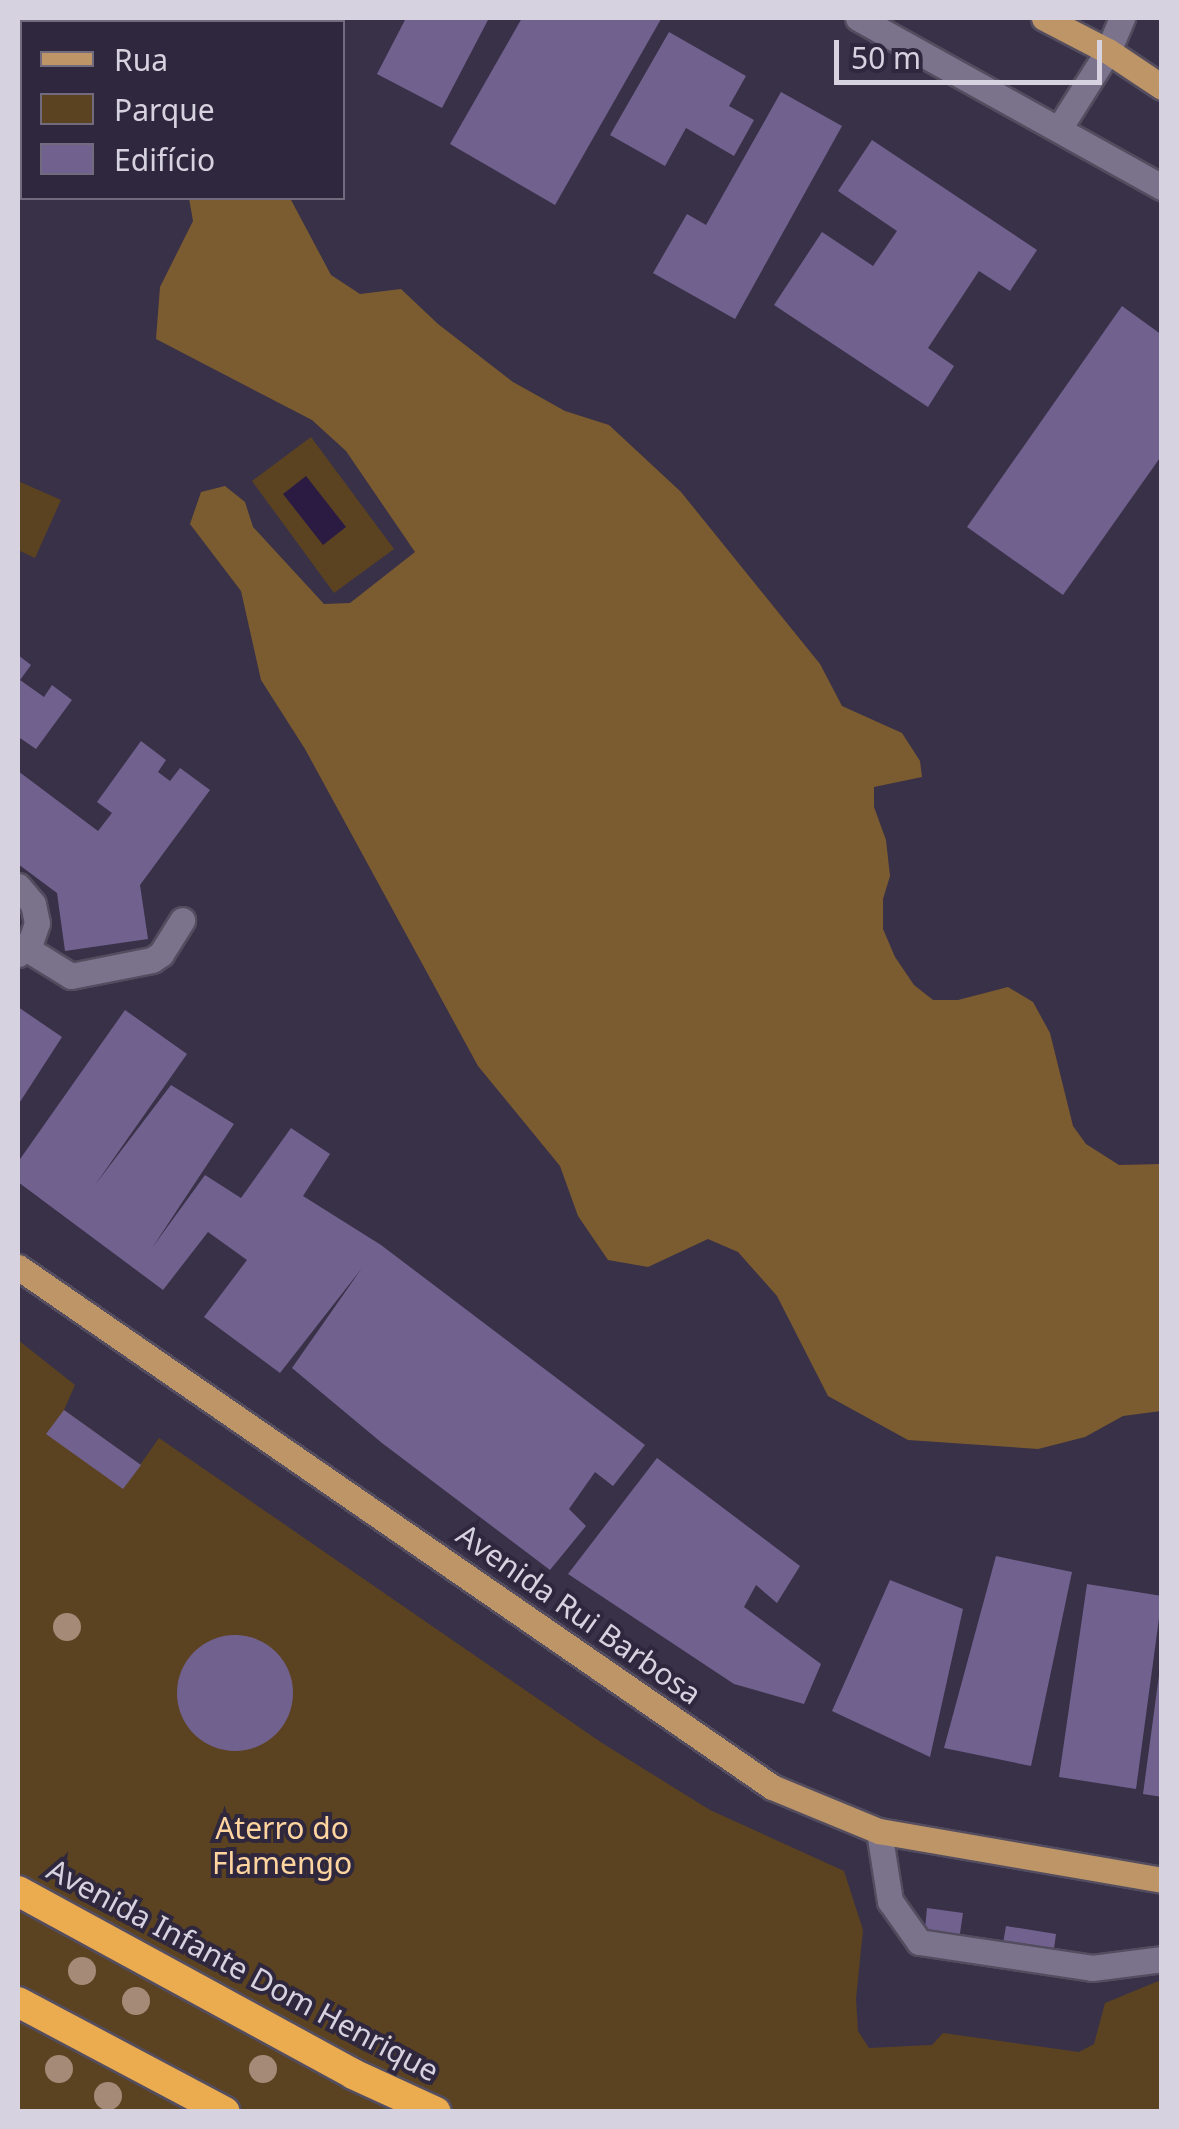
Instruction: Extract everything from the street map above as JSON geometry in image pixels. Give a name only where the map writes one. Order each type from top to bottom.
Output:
[{"type":"highway","name":"Avenida Infante Dom Henrique","points":[[18,1890],[354,2074],[436,2112]]},
{"type":"highway","points":[[18,2002],[224,2112]]},
{"type":"main road","points":[[1044,18],[1108,50],[1162,87]]},
{"type":"main road","name":"Avenida Rui Barbosa","points":[[18,1267],[772,1787],[879,1832],[1162,1880]]},
{"type":"street","points":[[858,18],[1162,187]]},
{"type":"street","points":[[1060,128],[1108,50],[1122,18]]},
{"type":"street","points":[[18,886],[33,904],[37,923],[21,951],[71,976],[152,960],[161,954],[182,920]]},
{"type":"street","points":[[879,1832],[890,1901],[918,1942],[1092,1968],[1162,1959]]},
{"type":"green space","points":[[311,437],[394,549],[334,593],[252,481]]},
{"type":"green space","points":[[18,481],[61,500],[35,558],[18,550]]},
{"type":"green space","name":"Aterro do Flamengo","points":[[18,1340],[75,1385],[64,1410],[140,1465],[159,1438],[602,1743],[710,1810],[844,1871],[863,1930],[856,1999],[858,2031],[869,2048],[932,2045],[943,2033],[1079,2052],[1094,2044],[1105,2003],[1161,1980],[1161,2111],[18,2111]]},
{"type":"shaded area","points":[[189,200],[291,200],[331,275],[360,294],[401,289],[438,324],[513,382],[565,411],[609,425],[681,492],[820,664],[842,706],[902,733],[920,761],[922,777],[874,787],[874,807],[886,840],[890,876],[883,899],[883,929],[895,957],[914,985],[933,1000],[958,1000],[1008,987],[1033,1002],[1050,1033],[1073,1126],[1086,1144],[1119,1165],[1161,1164],[1161,1411],[1123,1416],[1085,1437],[1038,1449],[908,1440],[828,1396],[777,1296],[738,1252],[708,1239],[648,1267],[608,1260],[578,1216],[560,1166],[478,1066],[305,749],[261,680],[241,591],[190,524],[201,492],[225,486],[245,502],[253,527],[324,604],[350,603],[415,552],[346,451],[312,420],[156,339],[160,287],[193,221]]},
{"type":"shaded area","points":[[306,476],[346,527],[323,545],[283,494]]},
{"type":"building","points":[[406,18],[489,18],[442,108],[377,74]]},
{"type":"building","points":[[522,18],[661,19],[555,205],[450,144]]},
{"type":"building","points":[[669,32],[746,76],[729,106],[754,120],[734,156],[686,128],[665,166],[610,135]]},
{"type":"building","points":[[781,92],[842,126],[735,319],[653,273],[687,214],[706,225]]},
{"type":"building","points":[[872,140],[1037,250],[1010,291],[979,271],[928,348],[954,366],[928,407],[774,305],[822,232],[873,266],[897,231],[838,191]]},
{"type":"building","points":[[1122,306],[1162,335],[1162,455],[1063,595],[967,527]]},
{"type":"building","points":[[18,655],[31,665],[20,680],[44,697],[52,685],[72,700],[36,749],[20,738],[18,742]]},
{"type":"building","points":[[141,741],[166,760],[158,772],[170,781],[180,768],[210,790],[140,885],[148,939],[65,951],[57,893],[18,864],[18,771],[98,831],[112,813],[97,802]]},
{"type":"building","points":[[18,1007],[62,1037],[18,1105]]},
{"type":"building","points":[[125,1010],[187,1054],[95,1185],[171,1085],[234,1124],[152,1248],[205,1175],[241,1198],[291,1128],[330,1154],[303,1196],[381,1245],[645,1445],[613,1486],[595,1472],[569,1509],[586,1526],[550,1570],[382,1443],[292,1368],[362,1268],[280,1373],[204,1317],[247,1260],[208,1232],[163,1290],[18,1182],[18,1162]]},
{"type":"building","points":[[64,1410],[141,1465],[123,1489],[46,1434]]},
{"type":"building","points":[[657,1458],[800,1566],[777,1603],[756,1585],[744,1607],[821,1664],[804,1704],[734,1684],[568,1574]]},
{"type":"building","points":[[996,1556],[1072,1572],[1031,1766],[944,1748]]},
{"type":"building","points":[[890,1580],[963,1609],[930,1757],[832,1711]]},
{"type":"building","points":[[1087,1584],[1162,1596],[1136,1789],[1059,1777]]},
{"type":"building","points":[[235,1635],[257,1639],[276,1652],[289,1671],[293,1693],[289,1715],[276,1734],[257,1747],[235,1751],[213,1747],[194,1734],[181,1715],[177,1693],[181,1671],[194,1652],[213,1639]]},
{"type":"building","points":[[1162,1675],[1162,1797],[1143,1794]]},
{"type":"building","points":[[927,1908],[963,1913],[959,1940],[924,1939]]},
{"type":"building","points":[[1006,1926],[1056,1934],[1053,1956],[1002,1949]]}]
